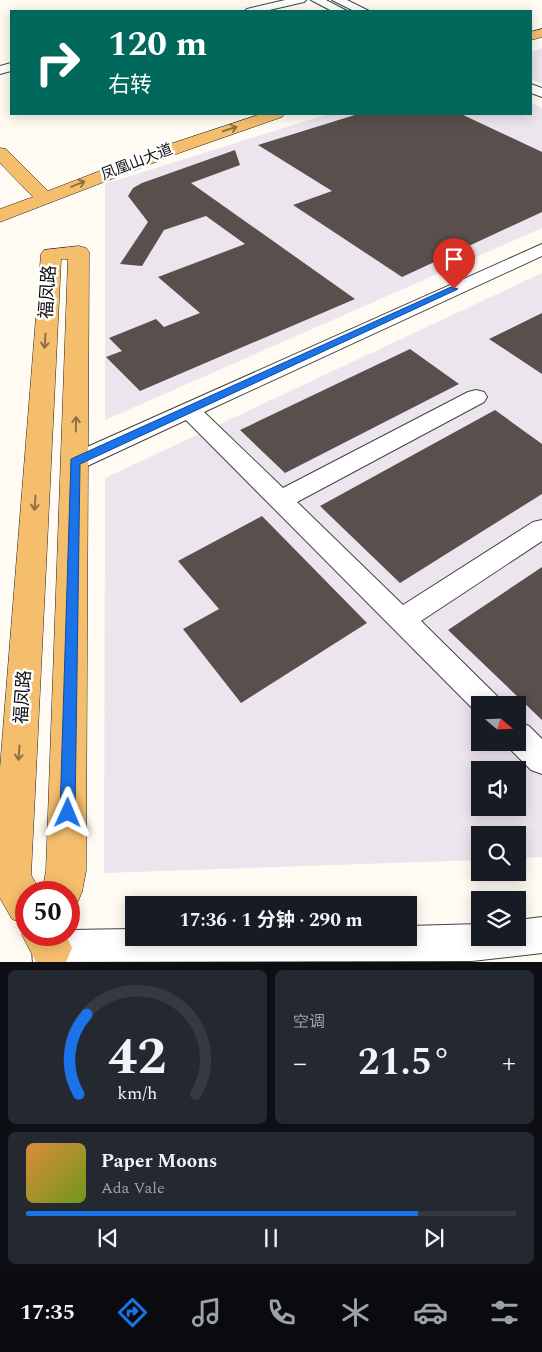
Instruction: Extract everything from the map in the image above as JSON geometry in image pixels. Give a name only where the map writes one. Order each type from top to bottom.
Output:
[{"type":"main road","name":"凤凰山大道","points":[[0,216],[39,192],[230,115]]},
{"type":"main road","name":"凤凰山大道","points":[[0,198],[39,192],[273,115]]},
{"type":"main road","points":[[0,154],[39,192]]},
{"type":"main road","name":"福凤路","points":[[15,886],[11,879],[51,254],[79,252],[66,872],[64,881]]},
{"type":"street","points":[[255,10],[300,0]]},
{"type":"street","points":[[316,0],[339,10]]},
{"type":"street","points":[[338,0],[361,10]]},
{"type":"street","points":[[75,462],[542,249]]},
{"type":"street","points":[[280,500],[476,397]]},
{"type":"street","points":[[189,410],[477,696]]},
{"type":"street","points":[[401,620],[542,529]]},
{"type":"street","points":[[526,744],[542,760]]},
{"type":"street","points":[[80,945],[472,943],[542,935]]},
{"type":"shaded area","points":[[542,48],[542,84],[532,79],[532,52]]},
{"type":"shaded area","points":[[532,103],[542,108],[542,228],[105,420],[105,184],[325,115],[532,115]]},
{"type":"shaded area","points":[[542,273],[542,857],[526,858],[526,826],[471,826],[471,860],[104,873],[105,478]]},
{"type":"building","points":[[355,115],[463,115],[542,152],[542,212],[402,277],[293,205],[332,191],[258,145]]},
{"type":"building","points":[[235,150],[240,165],[191,183],[355,299],[140,391],[106,357],[122,351],[109,338],[156,319],[164,327],[200,313],[158,277],[245,244],[206,216],[164,230],[142,266],[120,264],[148,222],[128,196],[133,188],[142,183]]},
{"type":"building","points":[[542,313],[542,374],[489,339]]},
{"type":"building","points":[[410,349],[459,384],[285,473],[240,430]]},
{"type":"building","points":[[495,410],[542,444],[542,494],[400,583],[320,506]]},
{"type":"building","points":[[262,516],[367,623],[241,703],[183,629],[219,609],[178,561]]},
{"type":"building","points":[[542,567],[542,720],[526,705],[526,696],[517,696],[448,630]]},
{"type":"route","points":[[68,813],[75,462],[454,289]]}]
